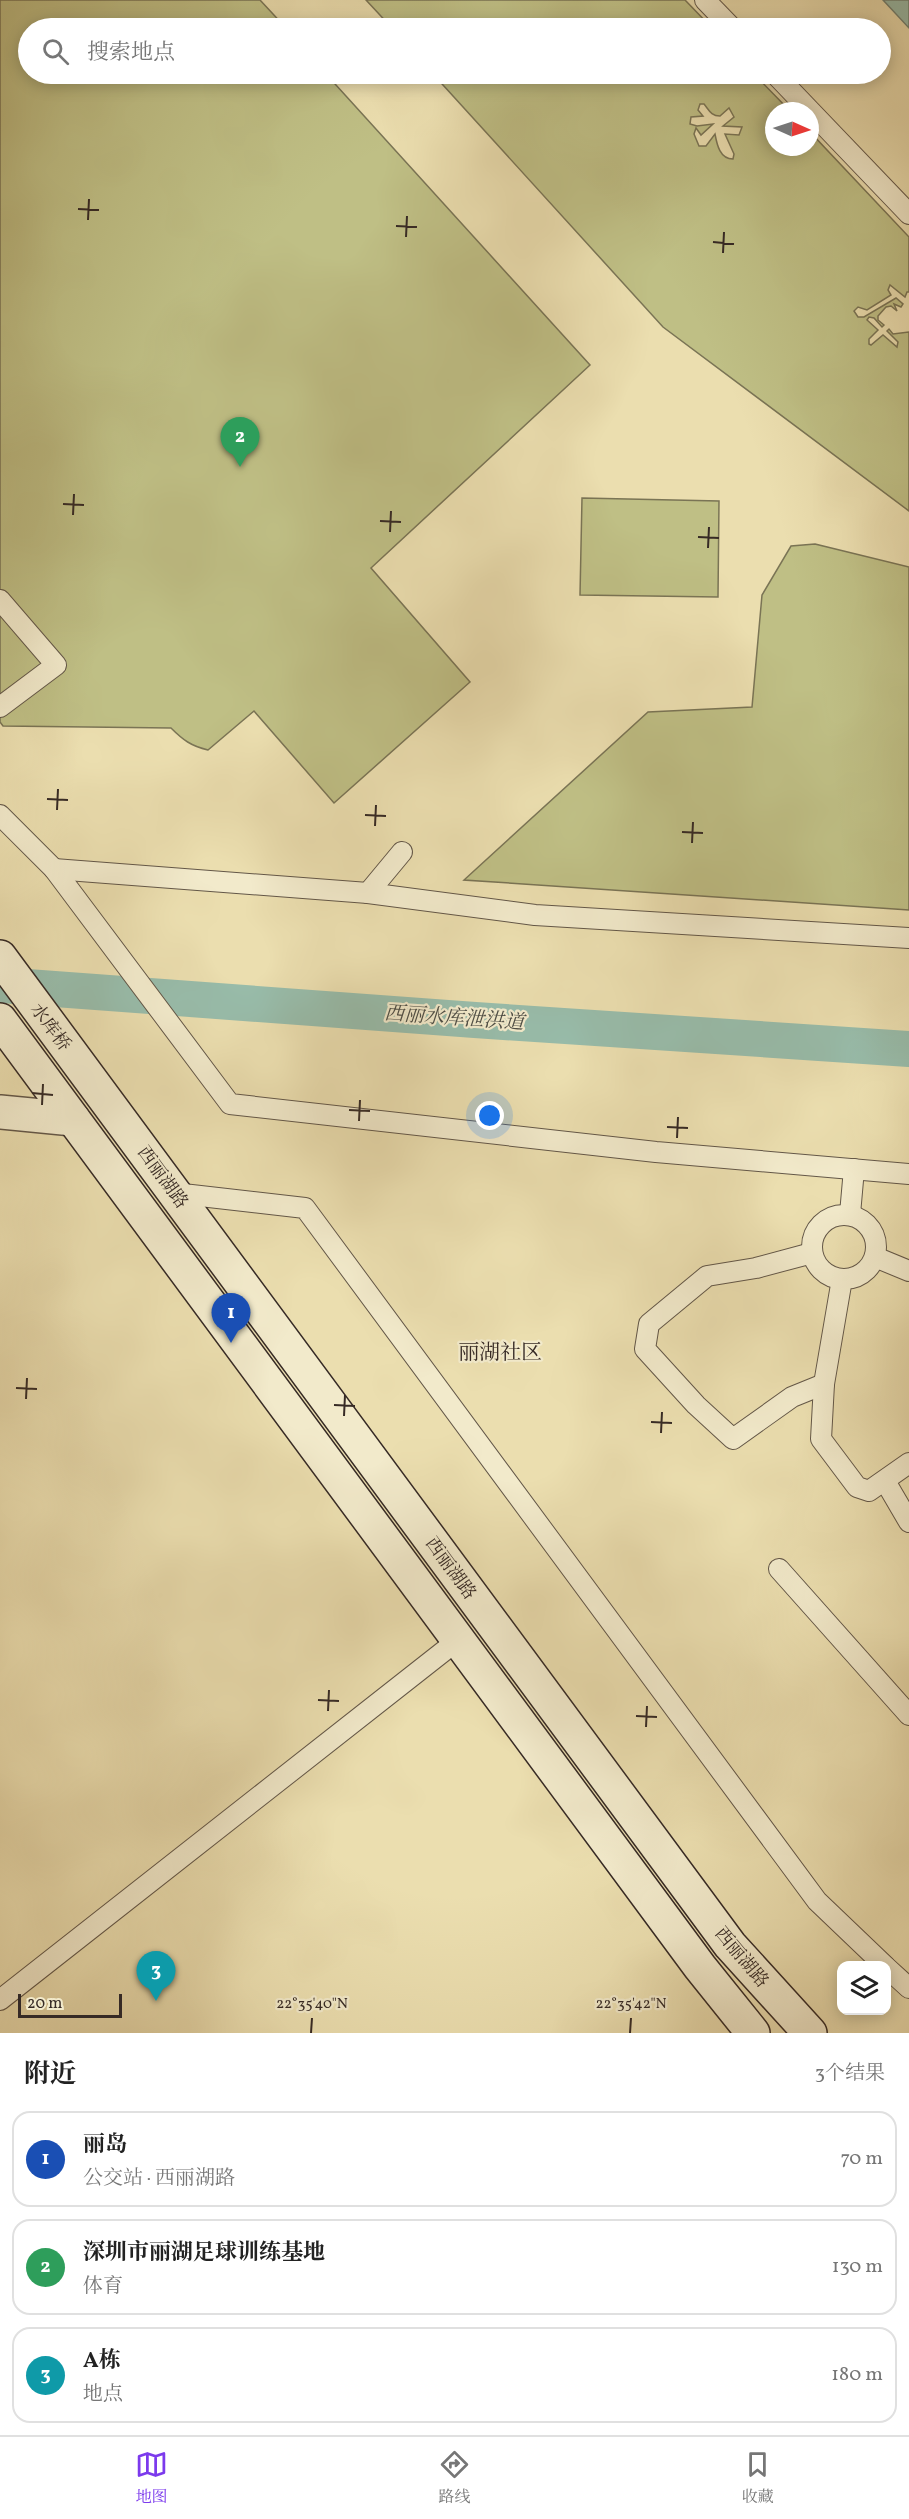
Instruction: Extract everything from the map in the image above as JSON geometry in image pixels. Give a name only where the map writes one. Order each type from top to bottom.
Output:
[{"type":"main road","name":"水库桥","points":[[0,957],[102,1096]]},
{"type":"main road","name":"水库桥","points":[[0,1020],[73,1119]]},
{"type":"main road","name":"西丽湖路","points":[[102,1096],[730,1946],[810,2033]]},
{"type":"main road","points":[[0,1112],[73,1119]]},
{"type":"main road","name":"西丽湖路","points":[[73,1119],[700,1967],[753,2033]]},
{"type":"lane","points":[[705,0],[722,18]]},
{"type":"lane","points":[[785,84],[909,214]]},
{"type":"lane","points":[[0,600],[56,664],[0,707]]},
{"type":"lane","points":[[5,828],[54,869],[230,1104],[656,1152],[909,1174]]},
{"type":"lane","points":[[368,893],[402,852]]},
{"type":"lane","points":[[54,869],[368,893],[535,915],[909,938]]},
{"type":"lane","points":[[850,1214],[854,1169]]},
{"type":"lane","points":[[174,1193],[305,1208],[817,1901],[881,1961]]},
{"type":"lane","points":[[850,1214],[867,1223],[876,1239],[875,1257],[862,1274],[842,1279],[823,1271],[812,1253],[815,1233],[830,1217],[850,1214]]},
{"type":"lane","points":[[812,1253],[756,1268],[707,1276],[649,1324],[645,1349],[696,1405],[733,1438],[792,1397],[824,1384]]},
{"type":"lane","points":[[875,1257],[909,1271]]},
{"type":"lane","points":[[842,1279],[824,1384],[821,1439],[857,1487],[869,1491],[909,1463]]},
{"type":"lane","points":[[885,1481],[909,1522]]},
{"type":"lane","points":[[778,1569],[909,1715]]},
{"type":"lane","points":[[0,2000],[458,1640]]},
{"type":"lane","points":[[891,1971],[909,1988]]},
{"type":"green space","points":[[0,0],[260,0],[277,18],[18,18],[18,84],[335,84],[590,365],[371,568],[470,682],[334,803],[254,711],[208,750],[188,742],[171,728],[3,726],[0,722]]},
{"type":"green space","points":[[366,0],[685,0],[702,18],[383,18]]},
{"type":"green space","points":[[442,84],[764,84],[781,102],[765,102],[765,156],[819,156],[819,142],[909,237],[909,292],[905,297],[890,285],[888,290],[891,295],[867,310],[858,307],[854,311],[858,317],[864,317],[896,298],[903,304],[901,307],[894,304],[897,311],[891,306],[886,307],[878,316],[878,320],[884,325],[882,327],[874,318],[869,317],[867,320],[878,330],[869,339],[869,344],[871,345],[883,335],[897,347],[898,342],[887,331],[889,329],[893,334],[909,332],[909,511],[663,327]],"holes":[[[700,104],[704,104],[714,115],[720,116],[729,108],[734,117],[723,126],[742,127],[739,135],[725,134],[734,154],[733,159],[722,154],[715,134],[706,146],[699,146],[694,134],[696,128],[701,135],[713,124],[697,126],[690,124],[691,117],[703,116],[698,110]]]},
{"type":"green space","points":[[582,498],[719,501],[718,597],[580,595]]},
{"type":"green space","points":[[815,544],[909,567],[909,910],[464,880],[648,712],[752,707],[762,595],[791,546]]},
{"type":"shaded area","points":[[883,0],[909,0],[909,28]]},
{"type":"waterway","name":"西丽水库泄洪道","points":[[0,985],[909,1049]]},
{"type":"place","name":"深圳市丽湖足球训练基地","points":[[240,467]]},
{"type":"place","name":"丽岛","points":[[231,1343]]},
{"type":"place","name":"A栋","points":[[156,2001]]},
{"type":"district","name":"丽湖社区","points":[[500,1352]]}]
